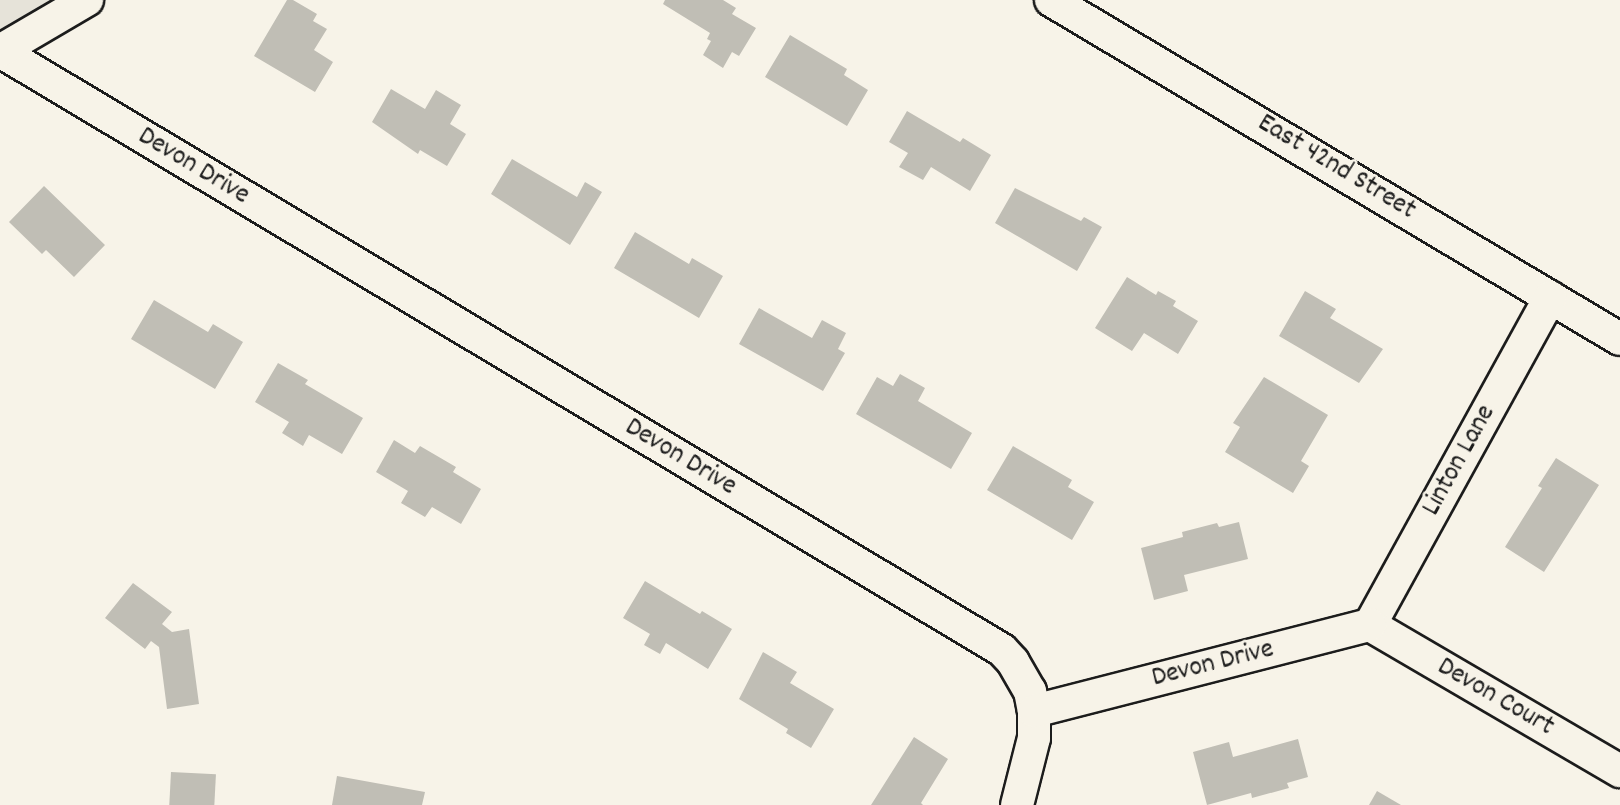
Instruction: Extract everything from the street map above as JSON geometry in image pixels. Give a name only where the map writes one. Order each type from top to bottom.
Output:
[{"type":"street","points":[[0,51],[87,0]]},
{"type":"street","name":"East 42nd Street","points":[[1051,0],[1620,339]]},
{"type":"street","name":"Devon Drive","points":[[0,51],[1002,650],[1013,662],[1030,691],[1034,711],[1370,625]]},
{"type":"street","name":"Linton Lane","points":[[1370,625],[1550,297]]},
{"type":"street","name":"Devon Court","points":[[1370,625],[1620,771]]},
{"type":"street","points":[[1017,805],[1034,737],[1034,711]]},
{"type":"shaded area","points":[[0,0],[54,0],[0,31]]},
{"type":"building","points":[[287,0],[293,0],[317,14],[313,21],[327,29],[314,50],[333,62],[315,92],[254,56]]},
{"type":"building","points":[[665,0],[723,0],[736,8],[732,14],[756,28],[739,56],[732,52],[723,68],[703,55],[711,41],[707,39],[710,33],[663,4]]},
{"type":"building","points":[[790,35],[847,69],[844,75],[868,90],[847,126],[765,77]]},
{"type":"building","points":[[391,89],[425,109],[436,90],[461,105],[450,124],[466,134],[447,166],[420,150],[418,154],[372,122]]},
{"type":"building","points":[[907,111],[960,142],[963,138],[991,155],[970,191],[931,167],[923,180],[899,167],[908,153],[889,142]]},
{"type":"building","points":[[512,159],[577,197],[585,182],[602,192],[570,245],[491,194]]},
{"type":"building","points":[[44,186],[105,245],[74,277],[46,250],[42,254],[9,222]]},
{"type":"building","points":[[1015,188],[1081,221],[1084,217],[1102,227],[1077,271],[995,223]]},
{"type":"building","points":[[635,232],[689,264],[692,258],[723,276],[699,318],[614,268]]},
{"type":"building","points":[[1127,277],[1156,295],[1158,291],[1176,301],[1173,306],[1198,321],[1178,354],[1144,333],[1132,351],[1095,328]]},
{"type":"building","points":[[1305,291],[1336,309],[1330,318],[1383,349],[1359,383],[1279,336]]},
{"type":"building","points":[[154,300],[208,332],[213,324],[243,342],[215,389],[131,339]]},
{"type":"building","points":[[759,308],[812,338],[822,320],[846,333],[838,349],[845,353],[823,391],[739,344]]},
{"type":"building","points":[[278,363],[308,380],[305,384],[363,418],[342,454],[309,435],[303,446],[282,433],[289,422],[255,402]]},
{"type":"building","points":[[900,374],[925,388],[918,401],[972,433],[951,469],[856,414],[877,377],[893,386]]},
{"type":"building","points":[[1264,377],[1328,415],[1301,461],[1309,466],[1293,493],[1225,452],[1240,427],[1233,423]]},
{"type":"building","points":[[394,440],[415,453],[420,446],[456,467],[453,472],[481,489],[461,524],[432,507],[425,517],[401,503],[408,491],[376,472]]},
{"type":"building","points":[[1013,446],[1072,480],[1068,487],[1094,502],[1072,540],[987,490]]},
{"type":"building","points":[[1556,458],[1599,485],[1544,572],[1505,547],[1542,488],[1538,486]]},
{"type":"building","points":[[1239,522],[1248,559],[1184,575],[1188,591],[1154,600],[1141,548],[1183,537],[1182,532],[1217,523],[1219,527]]},
{"type":"building","points":[[645,581],[700,614],[702,611],[732,629],[708,669],[666,643],[660,654],[644,645],[650,634],[623,618]]},
{"type":"building","points":[[133,583],[172,612],[162,624],[172,632],[189,629],[199,704],[167,709],[159,647],[151,641],[145,649],[105,618]]},
{"type":"building","points":[[763,652],[797,672],[790,683],[834,709],[811,748],[786,733],[788,729],[739,699]]},
{"type":"building","points":[[914,737],[948,759],[921,803],[923,805],[871,805]]},
{"type":"building","points":[[1298,739],[1308,777],[1287,783],[1289,788],[1252,798],[1251,793],[1207,805],[1193,752],[1229,742],[1233,757]]},
{"type":"building","points":[[171,772],[216,774],[214,805],[169,805]]},
{"type":"building","points":[[337,776],[425,792],[422,805],[332,805]]},
{"type":"building","points":[[1377,791],[1401,805],[1369,805]]}]
